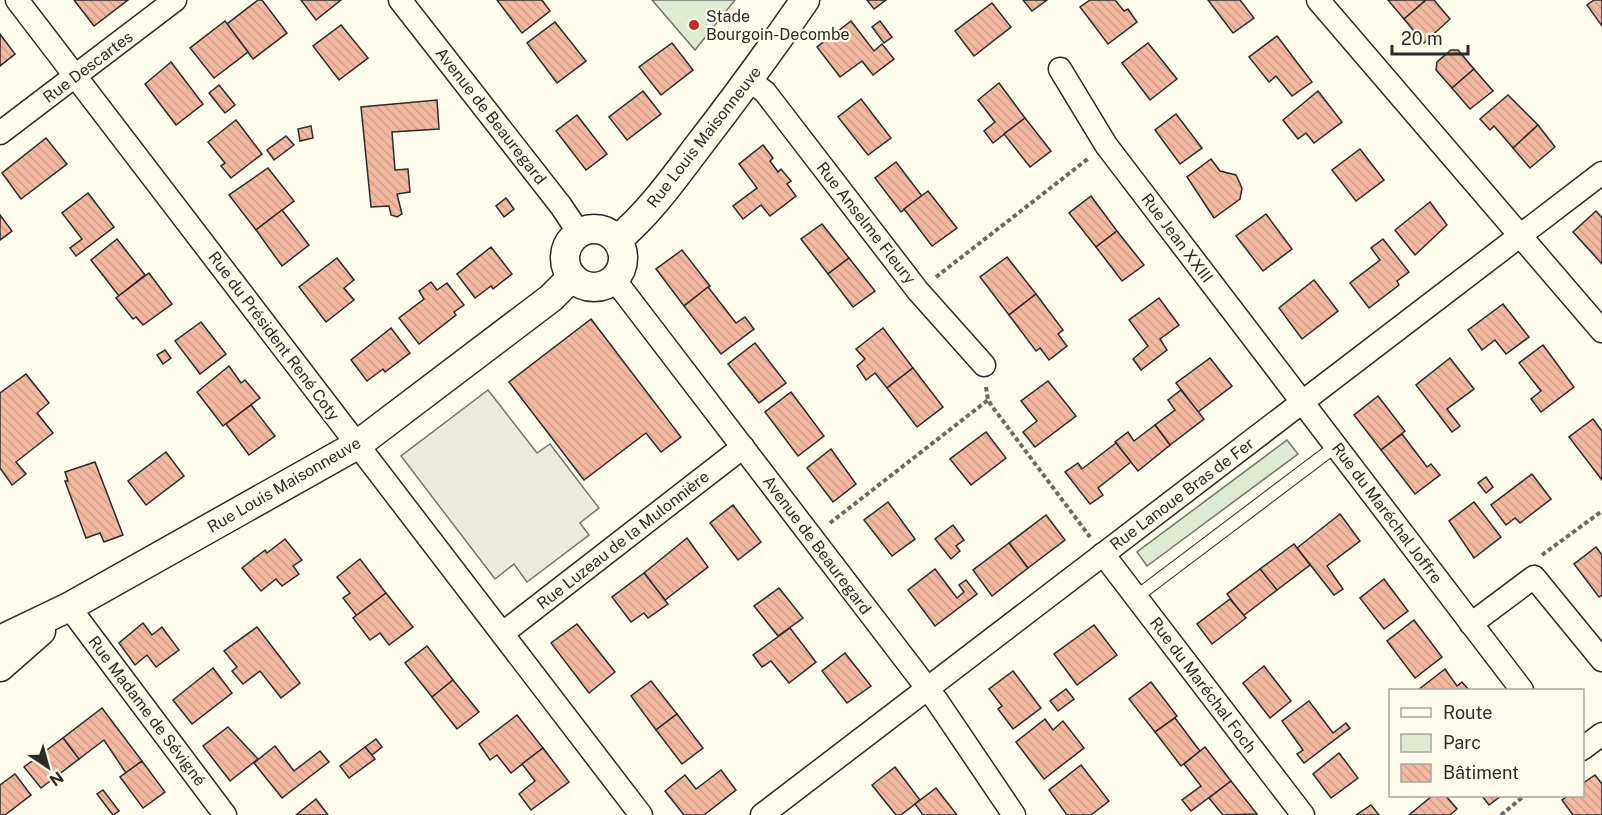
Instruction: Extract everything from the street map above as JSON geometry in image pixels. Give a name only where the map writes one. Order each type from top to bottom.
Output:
[{"type":"street","name":"Rue du Président René Coty","points":[[17,0],[640,815]]},
{"type":"street","name":"Rue Descartes","points":[[0,134],[176,0]]},
{"type":"street","name":"Avenue de Beauregard","points":[[400,0],[561,206],[579,233]]},
{"type":"street","name":"Rue Louis Maisonneuve","points":[[617,240],[636,224],[671,182],[750,80],[805,0]]},
{"type":"street","points":[[1318,0],[1602,332]]},
{"type":"street","name":"Rue Jean XXIII","points":[[1060,69],[1106,145],[1303,402]]},
{"type":"street","name":"Rue Anselme Fleury","points":[[750,80],[765,92],[918,291],[984,365]]},
{"type":"street","name":"Rue Lanoue Bras de Fer","points":[[762,815],[1602,173]]},
{"type":"street","points":[[595,228],[604,230],[617,240],[621,247],[622,264],[614,279],[607,284],[588,286],[572,278],[565,254],[567,245],[579,233],[595,228]]},
{"type":"street","name":"Rue Louis Maisonneuve","points":[[0,640],[69,608],[357,446],[551,298],[572,278]]},
{"type":"street","name":"Avenue de Beauregard","points":[[614,279],[927,688],[1014,815]]},
{"type":"street","name":"Rue du Maréchal Joffre","points":[[1303,402],[1521,689]]},
{"type":"street","name":"Rue Luzeau de la Mulonnière","points":[[503,633],[743,447]]},
{"type":"street","name":"Rue du Maréchal Foch","points":[[1104,554],[1303,815]]},
{"type":"street","points":[[1471,624],[1534,577],[1602,660]]},
{"type":"street","name":"Rue Louis Maisonneuve","points":[[0,667],[69,608]]},
{"type":"street","name":"Rue Madame de Sévigné","points":[[69,608],[225,815]]},
{"type":"street","points":[[1584,748],[1602,734]]},
{"type":"lane","points":[[1136,597],[1336,446]]},
{"type":"path","points":[[918,291],[1106,145]]},
{"type":"path","points":[[984,365],[988,400],[1104,554]]},
{"type":"path","points":[[812,537],[988,400]]},
{"type":"path","points":[[1534,577],[1540,557],[1602,511]]},
{"type":"path","points":[[1501,815],[1522,797]]},
{"type":"green space","name":"Stade Bourgoin-Decombe","points":[[652,0],[735,0],[695,50]]},
{"type":"green space","points":[[1287,440],[1298,454],[1147,566],[1137,552]]},
{"type":"shaded area","points":[[488,390],[537,453],[550,444],[599,508],[580,523],[589,535],[527,582],[514,564],[495,579],[401,456]]},
{"type":"building","points":[[74,0],[128,0],[94,26]]},
{"type":"building","points":[[258,0],[262,0],[287,33],[253,59],[227,24]]},
{"type":"building","points":[[301,0],[341,0],[316,20]]},
{"type":"building","points":[[497,0],[542,0],[550,11],[522,33]]},
{"type":"building","points":[[867,0],[886,0],[874,9]]},
{"type":"building","points":[[1023,0],[1047,0],[1032,11]]},
{"type":"building","points":[[1090,0],[1115,0],[1124,11],[1128,9],[1137,22],[1108,44],[1080,7]]},
{"type":"building","points":[[1208,0],[1240,0],[1254,18],[1233,33]]},
{"type":"building","points":[[1388,0],[1426,0],[1404,19]]},
{"type":"building","points":[[1426,0],[1434,0],[1450,19],[1424,43],[1404,19]]},
{"type":"building","points":[[1594,0],[1602,0],[1602,26],[1587,5]]},
{"type":"building","points":[[992,3],[1011,27],[974,56],[955,31]]},
{"type":"building","points":[[225,21],[248,52],[214,78],[190,48]]},
{"type":"building","points":[[851,21],[874,51],[882,44],[894,59],[873,75],[862,61],[840,77],[817,47]]},
{"type":"building","points":[[880,21],[892,37],[884,43],[872,27]]},
{"type":"building","points":[[555,22],[586,61],[557,83],[527,43]]},
{"type":"building","points":[[341,25],[368,58],[339,80],[313,46]]},
{"type":"building","points":[[0,34],[15,54],[0,66]]},
{"type":"building","points":[[1277,36],[1312,82],[1292,96],[1276,76],[1269,82],[1249,57]]},
{"type":"building","points":[[672,43],[693,70],[661,95],[639,67]]},
{"type":"building","points":[[1148,43],[1177,79],[1150,100],[1122,63]]},
{"type":"building","points":[[1451,50],[1458,50],[1474,69],[1452,88],[1436,70],[1437,62]]},
{"type":"building","points":[[171,62],[203,104],[176,125],[145,84]]},
{"type":"building","points":[[1474,69],[1493,91],[1470,109],[1452,88]]},
{"type":"building","points":[[999,83],[1025,118],[993,143],[984,131],[995,122],[978,100]]},
{"type":"building","points":[[219,85],[235,105],[225,113],[209,93]]},
{"type":"building","points":[[643,91],[661,114],[627,140],[609,117]]},
{"type":"building","points":[[1318,91],[1342,122],[1314,143],[1306,133],[1298,139],[1283,120]]},
{"type":"building","points":[[1508,95],[1538,125],[1513,148],[1494,126],[1490,130],[1480,119]]},
{"type":"building","points":[[861,99],[891,138],[868,155],[838,117]]},
{"type":"building","points":[[437,100],[439,129],[392,132],[395,170],[408,169],[410,192],[397,194],[402,214],[397,217],[391,215],[389,206],[371,207],[361,107]]},
{"type":"building","points":[[1176,114],[1202,148],[1180,164],[1155,130]]},
{"type":"building","points":[[577,115],[607,154],[586,170],[556,131]]},
{"type":"building","points":[[1025,118],[1051,151],[1030,167],[1004,134]]},
{"type":"building","points":[[236,120],[262,154],[231,178],[221,166],[225,163],[208,142]]},
{"type":"building","points":[[1538,125],[1555,147],[1530,168],[1513,148]]},
{"type":"building","points":[[311,126],[313,138],[300,141],[298,129]]},
{"type":"building","points":[[286,136],[294,145],[274,160],[267,150]]},
{"type":"building","points":[[46,138],[67,164],[21,199],[2,173]]},
{"type":"building","points":[[763,145],[773,158],[770,161],[778,172],[781,169],[791,181],[787,184],[796,196],[770,216],[761,205],[743,219],[733,206],[757,188],[739,164]]},
{"type":"building","points":[[1360,149],[1384,180],[1356,201],[1332,170]]},
{"type":"building","points":[[1211,159],[1220,171],[1236,175],[1242,188],[1240,199],[1214,218],[1187,177]]},
{"type":"building","points":[[896,162],[922,196],[901,212],[875,178]]},
{"type":"building","points":[[268,168],[294,201],[256,230],[229,195]]},
{"type":"building","points":[[928,191],[957,228],[932,246],[904,209]]},
{"type":"building","points":[[88,193],[114,227],[76,256],[70,248],[82,239],[62,213]]},
{"type":"building","points":[[1091,196],[1117,231],[1096,247],[1069,213]]},
{"type":"building","points":[[506,198],[514,209],[504,217],[496,206]]},
{"type":"building","points":[[1430,202],[1447,225],[1415,255],[1395,230]]},
{"type":"building","points":[[282,210],[309,245],[282,266],[256,230]]},
{"type":"building","points":[[1596,211],[1602,218],[1602,264],[1573,232]]},
{"type":"building","points":[[1266,214],[1292,249],[1263,271],[1236,236]]},
{"type":"building","points":[[0,215],[12,231],[0,240]]},
{"type":"building","points":[[822,224],[849,258],[828,274],[801,239]]},
{"type":"building","points":[[1117,231],[1144,265],[1122,281],[1096,247]]},
{"type":"building","points":[[117,239],[145,275],[119,296],[91,260]]},
{"type":"building","points":[[1383,239],[1409,272],[1397,281],[1399,285],[1369,308],[1350,283],[1380,260],[1371,248]]},
{"type":"building","points":[[491,247],[512,274],[493,289],[491,286],[475,298],[457,274]]},
{"type":"building","points":[[682,250],[710,286],[684,306],[656,269]]},
{"type":"building","points":[[1007,257],[1036,294],[1009,315],[980,277]]},
{"type":"building","points":[[337,258],[354,280],[344,288],[354,300],[326,322],[299,287]]},
{"type":"building","points":[[849,258],[875,291],[853,307],[828,274]]},
{"type":"building","points":[[149,273],[172,304],[143,325],[136,317],[133,319],[116,298]]},
{"type":"building","points":[[1314,280],[1338,311],[1302,339],[1279,308]]},
{"type":"building","points":[[431,282],[437,290],[447,283],[464,305],[454,312],[456,315],[419,344],[399,318],[424,299],[419,291]]},
{"type":"building","points":[[708,287],[736,323],[745,317],[754,329],[721,354],[684,306]]},
{"type":"building","points":[[1036,294],[1063,330],[1058,334],[1067,346],[1049,360],[1040,348],[1036,351],[1009,315]]},
{"type":"building","points":[[1159,298],[1179,325],[1160,339],[1167,350],[1141,370],[1133,359],[1148,346],[1129,320]]},
{"type":"building","points":[[1503,304],[1529,337],[1506,354],[1495,340],[1482,350],[1468,330]]},
{"type":"building","points":[[591,319],[681,437],[661,452],[646,433],[584,480],[509,382]]},
{"type":"building","points":[[201,322],[226,354],[200,374],[175,341]]},
{"type":"building","points":[[391,328],[410,353],[385,372],[383,369],[367,381],[351,360]]},
{"type":"building","points":[[883,328],[913,368],[887,388],[875,373],[866,380],[857,366],[865,359],[856,349]]},
{"type":"building","points":[[755,343],[786,383],[759,403],[728,364]]},
{"type":"building","points":[[1543,345],[1574,387],[1541,412],[1531,399],[1541,391],[1519,363]]},
{"type":"building","points":[[165,350],[171,358],[163,364],[157,355]]},
{"type":"building","points":[[1210,358],[1232,386],[1198,412],[1176,383]]},
{"type":"building","points":[[1450,358],[1474,389],[1447,409],[1460,426],[1452,432],[1416,385]]},
{"type":"building","points":[[229,366],[241,383],[245,380],[260,398],[223,426],[197,392]]},
{"type":"building","points":[[913,368],[943,407],[917,427],[887,388]]},
{"type":"building","points":[[26,374],[49,403],[37,413],[53,433],[16,462],[26,474],[12,485],[0,468],[0,393]]},
{"type":"building","points":[[1048,381],[1076,416],[1035,447],[1023,432],[1037,421],[1021,401]]},
{"type":"building","points":[[1181,390],[1204,419],[1170,445],[1155,425],[1175,410],[1168,400]]},
{"type":"building","points":[[791,392],[824,436],[798,456],[765,412]]},
{"type":"building","points":[[1378,396],[1405,431],[1381,450],[1354,415]]},
{"type":"building","points":[[251,405],[275,436],[249,455],[226,424]]},
{"type":"building","points":[[1593,419],[1602,431],[1602,480],[1569,437]]},
{"type":"building","points":[[1155,425],[1170,445],[1138,471],[1115,442],[1128,432],[1134,441]]},
{"type":"building","points":[[986,432],[1006,458],[971,485],[950,459]]},
{"type":"building","points":[[1402,434],[1427,467],[1431,464],[1440,475],[1415,494],[1381,450]]},
{"type":"building","points":[[1116,443],[1131,462],[1098,488],[1103,495],[1090,504],[1065,472],[1078,463],[1082,469]]},
{"type":"building","points":[[831,449],[856,484],[833,502],[807,468]]},
{"type":"building","points":[[166,452],[184,476],[146,505],[128,481]]},
{"type":"building","points":[[95,462],[123,535],[104,542],[100,533],[86,538],[65,481],[68,481],[65,472]]},
{"type":"building","points":[[1532,474],[1551,499],[1520,523],[1515,518],[1506,525],[1491,505]]},
{"type":"building","points":[[1486,477],[1493,487],[1486,493],[1478,483]]},
{"type":"building","points":[[888,502],[915,539],[892,556],[864,520]]},
{"type":"building","points":[[1474,502],[1501,537],[1474,558],[1449,521]]},
{"type":"building","points":[[733,505],[761,542],[738,560],[710,523]]},
{"type":"building","points":[[1340,514],[1360,541],[1327,566],[1343,589],[1334,595],[1297,548]]},
{"type":"building","points":[[1046,515],[1065,540],[1028,568],[1009,543]]},
{"type":"building","points":[[953,525],[964,540],[956,546],[960,551],[951,559],[935,539]]},
{"type":"building","points":[[687,538],[708,567],[665,600],[644,573]]},
{"type":"building","points":[[285,539],[302,560],[293,566],[299,574],[282,586],[276,579],[261,591],[242,568],[265,550],[267,553]]},
{"type":"building","points":[[1009,543],[1028,568],[992,596],[973,570]]},
{"type":"building","points":[[1294,544],[1310,565],[1277,590],[1260,569]]},
{"type":"building","points":[[1596,547],[1602,555],[1602,595],[1599,597],[1574,564]]},
{"type":"building","points":[[360,559],[386,593],[357,616],[343,598],[350,593],[337,577]]},
{"type":"building","points":[[935,569],[957,598],[964,592],[959,585],[966,580],[977,594],[935,626],[908,590]]},
{"type":"building","points":[[1260,569],[1277,590],[1243,616],[1227,594]]},
{"type":"building","points":[[644,573],[668,604],[648,618],[644,613],[631,622],[612,597]]},
{"type":"building","points":[[1384,579],[1408,611],[1384,629],[1360,598]]},
{"type":"building","points":[[779,588],[803,618],[778,636],[754,606]]},
{"type":"building","points":[[386,593],[413,627],[389,645],[380,633],[370,640],[353,618]]},
{"type":"building","points":[[1230,599],[1246,618],[1212,644],[1197,624]]},
{"type":"building","points":[[1414,620],[1442,657],[1415,678],[1387,641]]},
{"type":"building","points":[[143,623],[152,635],[162,627],[179,650],[156,667],[147,655],[135,665],[119,643]]},
{"type":"building","points":[[577,624],[615,672],[589,693],[551,643]]},
{"type":"building","points":[[1094,625],[1117,655],[1077,685],[1054,654]]},
{"type":"building","points":[[257,627],[300,683],[281,698],[260,671],[243,684],[232,671],[237,667],[224,651]]},
{"type":"building","points":[[790,628],[816,662],[789,683],[771,661],[762,667],[753,655]]},
{"type":"building","points":[[427,646],[453,680],[432,697],[405,663]]},
{"type":"building","points":[[845,653],[871,686],[847,703],[822,671]]},
{"type":"building","points":[[1264,666],[1291,701],[1270,718],[1243,683]]},
{"type":"building","points":[[213,668],[232,693],[192,724],[173,700]]},
{"type":"building","points":[[1445,669],[1457,686],[1462,682],[1468,689],[1419,689]]},
{"type":"building","points":[[1013,671],[1041,708],[1013,729],[998,709],[1002,706],[989,689]]},
{"type":"building","points":[[453,680],[479,712],[457,729],[432,697]]},
{"type":"building","points":[[651,681],[677,714],[656,730],[631,696]]},
{"type":"building","points":[[1151,682],[1177,716],[1155,732],[1129,699]]},
{"type":"building","points":[[1066,689],[1074,699],[1058,711],[1050,701]]},
{"type":"building","points":[[1309,701],[1333,733],[1346,723],[1350,728],[1304,763],[1297,754],[1303,750],[1282,721]]},
{"type":"building","points":[[102,708],[142,761],[126,773],[104,740],[79,759],[63,738]]},
{"type":"building","points":[[677,714],[703,748],[682,764],[656,730]]},
{"type":"building","points":[[517,715],[543,748],[511,773],[497,755],[490,760],[479,744]]},
{"type":"building","points":[[1175,718],[1200,751],[1181,766],[1155,732]]},
{"type":"building","points":[[1045,719],[1053,730],[1063,721],[1084,748],[1044,779],[1016,742]]},
{"type":"building","points":[[228,727],[258,759],[230,781],[203,746]]},
{"type":"building","points":[[63,738],[79,759],[41,788],[24,767]]},
{"type":"building","points":[[376,739],[382,747],[372,755],[365,747]]},
{"type":"building","points":[[275,746],[294,771],[320,751],[329,762],[282,798],[254,763]]},
{"type":"building","points":[[365,747],[375,759],[349,778],[340,766]]},
{"type":"building","points":[[1205,747],[1231,781],[1191,811],[1182,800],[1201,786],[1184,764]]},
{"type":"building","points":[[543,748],[569,782],[531,810],[519,794],[535,781],[522,764]]},
{"type":"building","points":[[1339,753],[1358,778],[1331,798],[1313,774]]},
{"type":"building","points":[[142,761],[165,792],[143,808],[120,777]]},
{"type":"building","points":[[1081,765],[1109,801],[1091,815],[1067,815],[1049,790]]},
{"type":"building","points":[[895,767],[920,800],[901,815],[896,815],[872,785]]},
{"type":"building","points":[[721,770],[736,790],[704,815],[684,815],[665,791],[685,775],[696,789]]},
{"type":"building","points":[[15,774],[31,795],[5,815],[0,815],[0,785]]},
{"type":"building","points":[[1595,775],[1602,784],[1602,815],[1573,815],[1562,800],[1566,797],[1584,797],[1584,783]]},
{"type":"building","points":[[1231,781],[1257,814],[1223,815],[1209,798]]},
{"type":"building","points":[[936,788],[957,815],[923,815],[915,804]]},
{"type":"building","points":[[103,790],[119,811],[113,815],[97,794]]},
{"type":"building","points":[[1431,797],[1447,797],[1457,809],[1450,815],[1409,815]]},
{"type":"building","points":[[1483,797],[1500,797],[1489,805]]},
{"type":"building","points":[[316,799],[328,815],[296,815]]},
{"type":"building","points":[[1371,805],[1379,815],[1356,815]]},
{"type":"place","name":"Stade Bourgoin-Decombe","points":[[694,25]]}]
